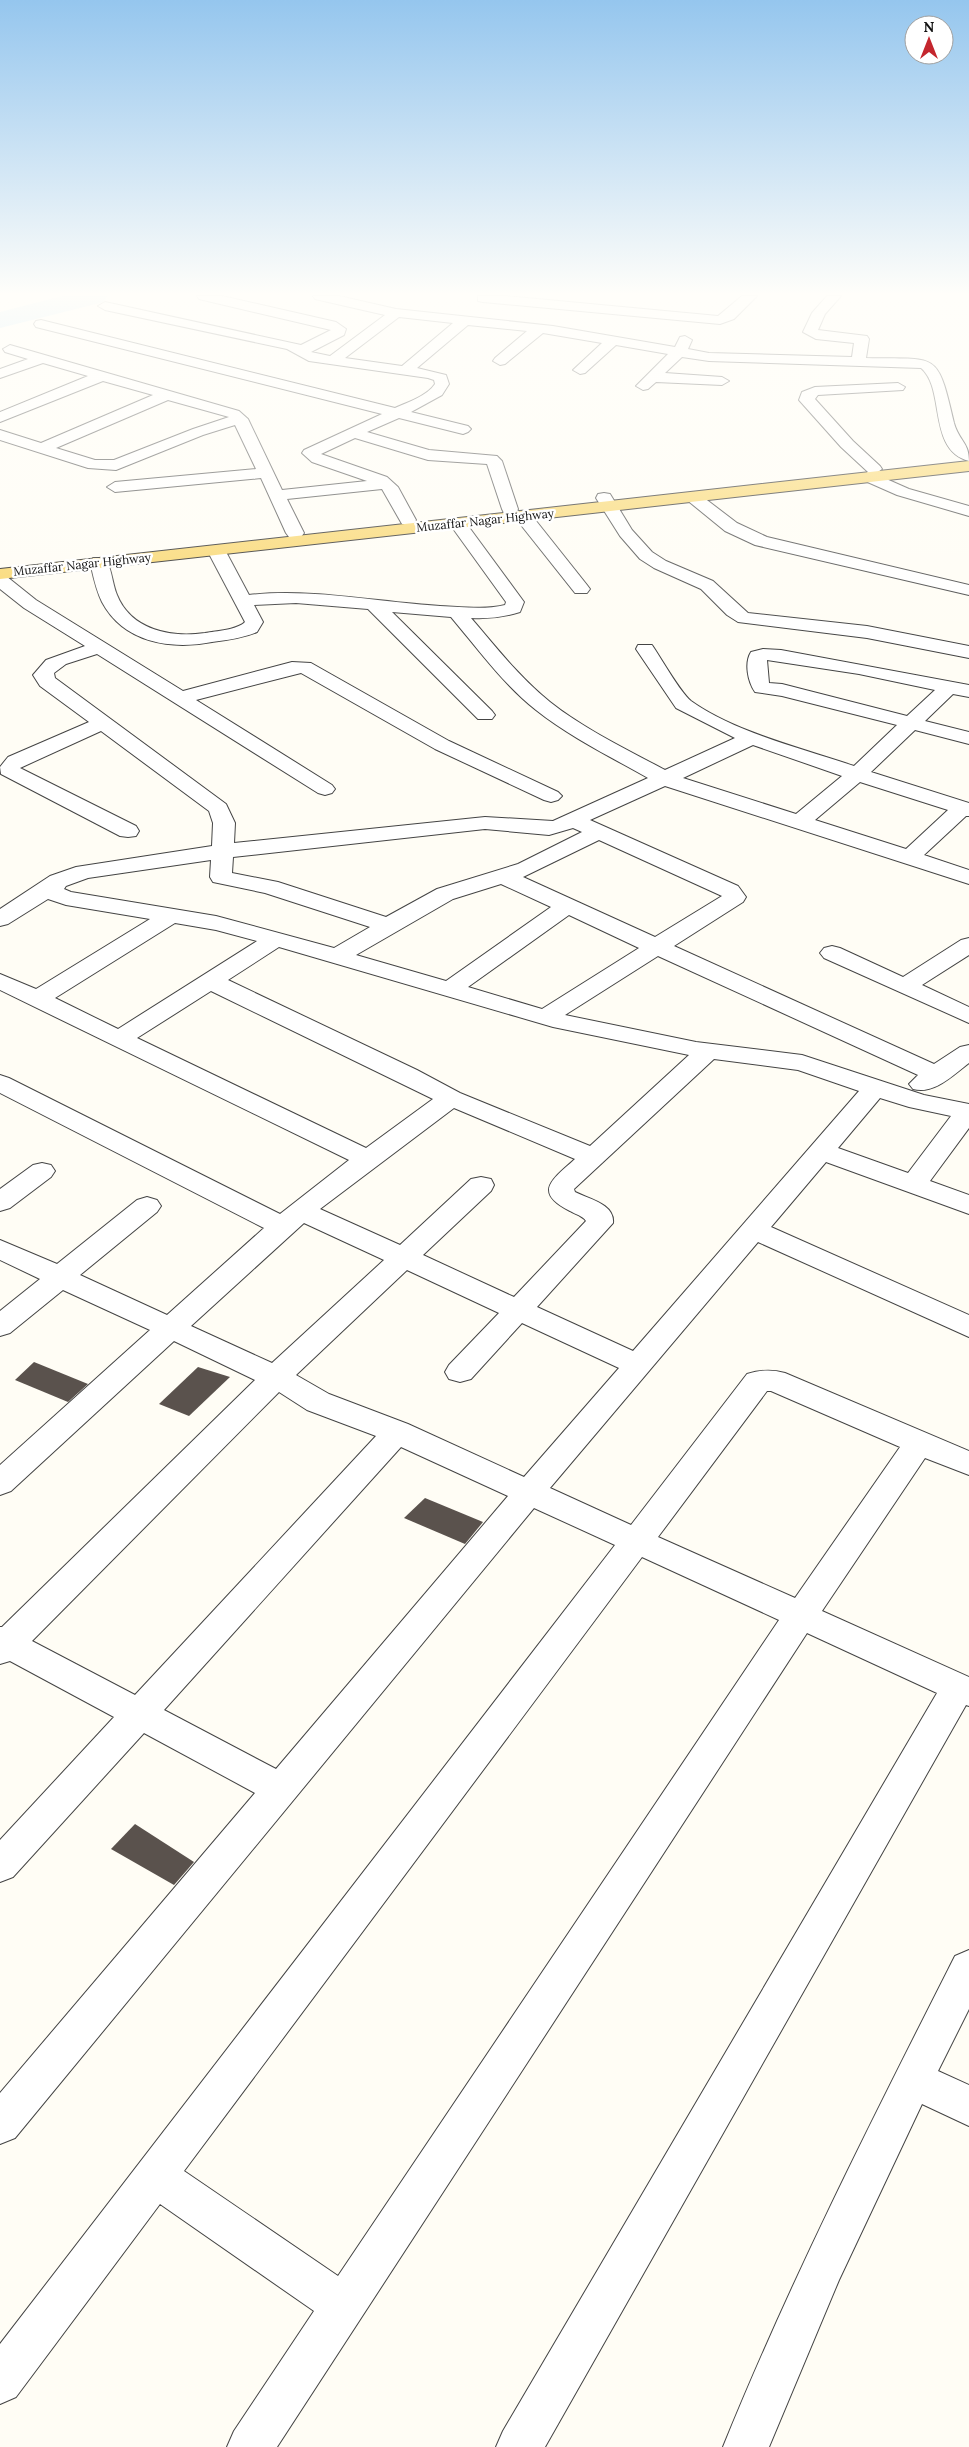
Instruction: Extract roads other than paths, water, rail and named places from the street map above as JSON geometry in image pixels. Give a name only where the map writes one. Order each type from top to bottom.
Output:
[{"type":"main road","name":"Muzaffar Nagar Highway","points":[[606,502],[693,497],[872,473],[969,457]]},
{"type":"main road","name":"Muzaffar Nagar Highway","points":[[64,550],[189,544],[408,520],[517,512],[872,473],[969,466]]},
{"type":"main road","name":"Muzaffar Nagar Highway","points":[[0,574],[457,523],[517,512]]},
{"type":"street","points":[[0,417],[17,410]]},
{"type":"street","points":[[42,448],[131,410]]},
{"type":"street","points":[[223,410],[240,419],[295,532]]},
{"type":"street","points":[[381,410],[463,430]]},
{"type":"street","points":[[403,410],[310,453],[312,456],[365,474],[385,484],[390,488],[408,520]]},
{"type":"street","points":[[816,410],[872,473],[903,492],[969,511]]},
{"type":"street","points":[[943,410],[949,433],[955,444],[969,457]]},
{"type":"street","points":[[0,435],[94,465],[110,466],[198,432],[240,419]]},
{"type":"street","points":[[354,432],[428,454],[491,459],[494,461],[517,512],[581,589]]},
{"type":"street","points":[[115,487],[266,473]]},
{"type":"street","points":[[276,495],[385,484]]},
{"type":"street","points":[[693,497],[730,527],[761,541],[969,590]]},
{"type":"street","points":[[606,502],[641,552],[656,562],[706,584],[719,594],[735,614],[744,618],[867,632],[969,652]]},
{"type":"street","points":[[244,601],[291,597],[456,612],[509,610],[516,605],[457,523]]},
{"type":"street","points":[[99,562],[112,605],[121,618],[151,637],[163,640],[186,641],[250,628],[254,622],[216,550]]},
{"type":"street","points":[[0,580],[30,604],[325,789]]},
{"type":"street","points":[[376,606],[485,715]]},
{"type":"street","points":[[456,612],[514,679],[543,706],[577,729],[663,778],[969,878]]},
{"type":"street","points":[[99,648],[53,663],[46,669],[43,676],[47,682],[219,808],[224,824],[224,851],[221,877],[270,887],[388,925]]},
{"type":"street","points":[[645,649],[683,704],[752,738],[966,809]]},
{"type":"street","points":[[959,689],[885,672],[766,654],[757,658],[758,684],[762,688],[782,690],[969,738]]},
{"type":"street","points":[[180,698],[292,668],[304,667],[442,745],[550,796]]},
{"type":"street","points":[[799,823],[911,724],[959,689]]},
{"type":"street","points":[[104,723],[15,761],[8,770],[128,831]]},
{"type":"street","points":[[0,919],[64,879],[84,872],[224,851],[491,822],[543,830],[558,827],[752,738]]},
{"type":"street","points":[[909,858],[966,809]]},
{"type":"street","points":[[546,1017],[733,899],[734,894],[572,820]]},
{"type":"street","points":[[336,956],[445,894],[532,866],[599,832]]},
{"type":"street","points":[[504,876],[935,1074]]},
{"type":"street","points":[[53,886],[52,892],[66,898],[216,923],[546,1017],[624,1036],[802,1063],[890,1093],[941,1107],[969,1112],[914,1184]]},
{"type":"street","points":[[450,989],[567,906]]},
{"type":"street","points":[[37,999],[172,916]]},
{"type":"street","points":[[119,1039],[276,939]]},
{"type":"street","points":[[904,986],[969,945]]},
{"type":"street","points":[[832,953],[969,1016]]},
{"type":"street","points":[[0,981],[367,1159]]},
{"type":"street","points":[[210,981],[408,1075],[451,1098],[594,1157]]},
{"type":"street","points":[[460,1372],[601,1219],[600,1215],[565,1198],[561,1194],[564,1184],[709,1050]]},
{"type":"street","points":[[0,2124],[530,1492],[822,1151],[890,1093],[935,1074],[969,1052]]},
{"type":"street","points":[[0,1083],[292,1219],[402,1257],[639,1365]]},
{"type":"street","points":[[0,1483],[292,1219],[367,1159],[451,1098]]},
{"type":"street","points":[[822,1151],[969,1206]]},
{"type":"street","points":[[0,1202],[42,1171]]},
{"type":"street","points":[[281,1789],[2,1645],[276,1377],[402,1257],[482,1186]]},
{"type":"street","points":[[0,1326],[147,1206]]},
{"type":"street","points":[[755,1230],[969,1327]]},
{"type":"street","points":[[0,1250],[276,1377],[318,1402],[397,1432],[964,1690],[519,2447]]},
{"type":"street","points":[[0,2381],[635,1540],[758,1381],[774,1380],[969,1464]]},
{"type":"street","points":[[0,1866],[397,1432]]},
{"type":"street","points":[[250,2447],[801,1616],[920,1443]]},
{"type":"street","points":[[746,2447],[769,2387],[830,2248],[914,2080],[963,1994]]},
{"type":"street","points":[[914,2080],[969,2106]]},
{"type":"street","points":[[155,2176],[344,2306]]}]
